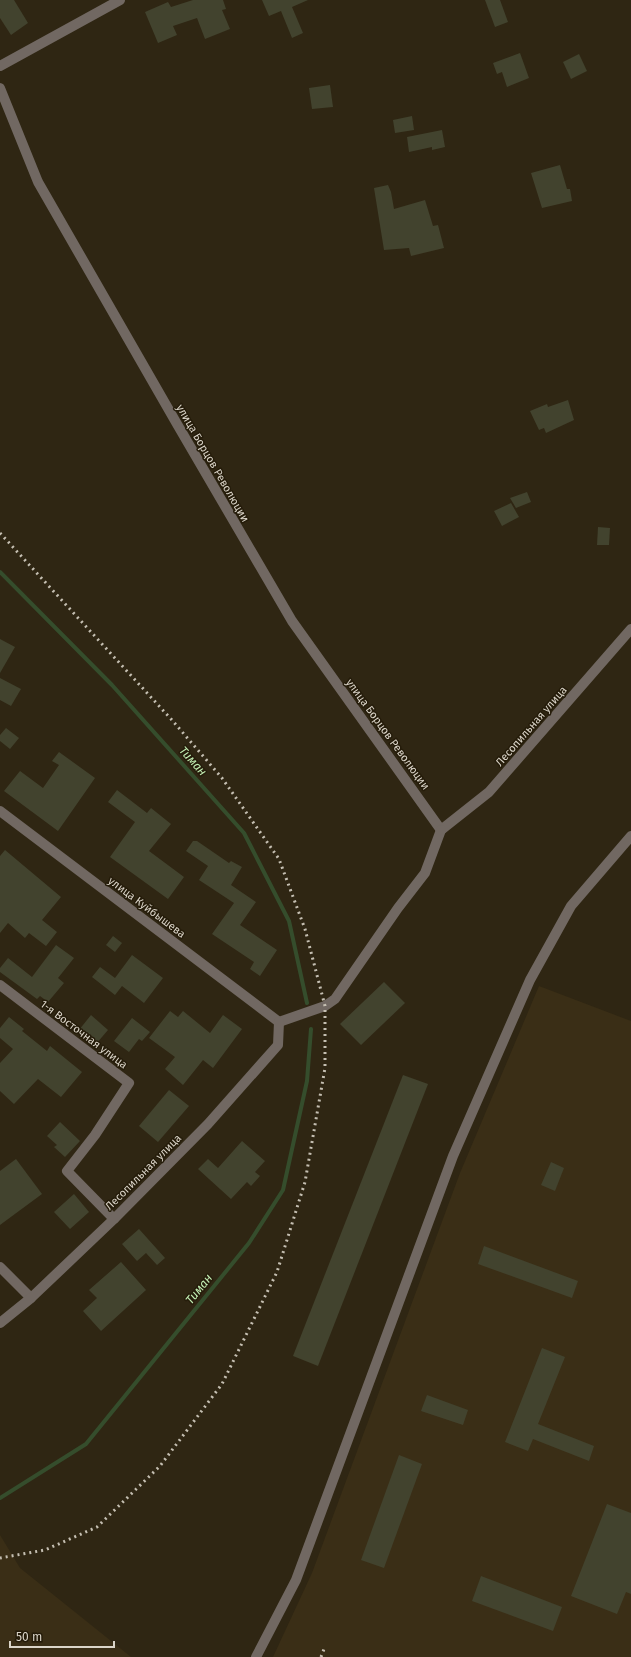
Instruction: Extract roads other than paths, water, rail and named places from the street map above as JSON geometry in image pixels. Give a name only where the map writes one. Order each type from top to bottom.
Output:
[{"type":"street","points":[[0,66],[120,0]]},
{"type":"street","name":"улица Борцов Революции","points":[[0,88],[38,182],[176,424],[292,621],[441,830]]},
{"type":"street","name":"Лесопильная улица","points":[[441,830],[489,792],[631,630]]},
{"type":"street","name":"улица Куйбышева","points":[[0,811],[279,1022]]},
{"type":"street","points":[[279,1022],[325,1006],[335,999],[398,908],[425,873],[441,830]]},
{"type":"street","points":[[256,1657],[296,1580],[453,1156],[530,980],[571,906],[631,836]]},
{"type":"street","name":"1-я Восточная улица","points":[[0,985],[129,1083],[95,1135],[67,1171],[114,1219]]},
{"type":"street","name":"Лесопильная улица","points":[[0,1323],[31,1298],[114,1219],[208,1124],[278,1045],[279,1022]]},
{"type":"street","points":[[0,1267],[31,1298]]},
{"type":"waterway","name":"Тиман","points":[[0,572],[112,685],[244,833],[289,921],[307,1003]]},
{"type":"waterway","name":"Тиман","points":[[0,1498],[86,1444],[249,1243],[283,1190],[307,1081],[311,1029]]},
{"type":"railway","points":[[0,533],[171,719],[222,778],[279,859],[305,929],[325,1006],[325,1068],[305,1182],[277,1272],[222,1384],[160,1466],[97,1527],[45,1550],[0,1558]]},
{"type":"railway","points":[[321,1657],[324,1649]]}]
